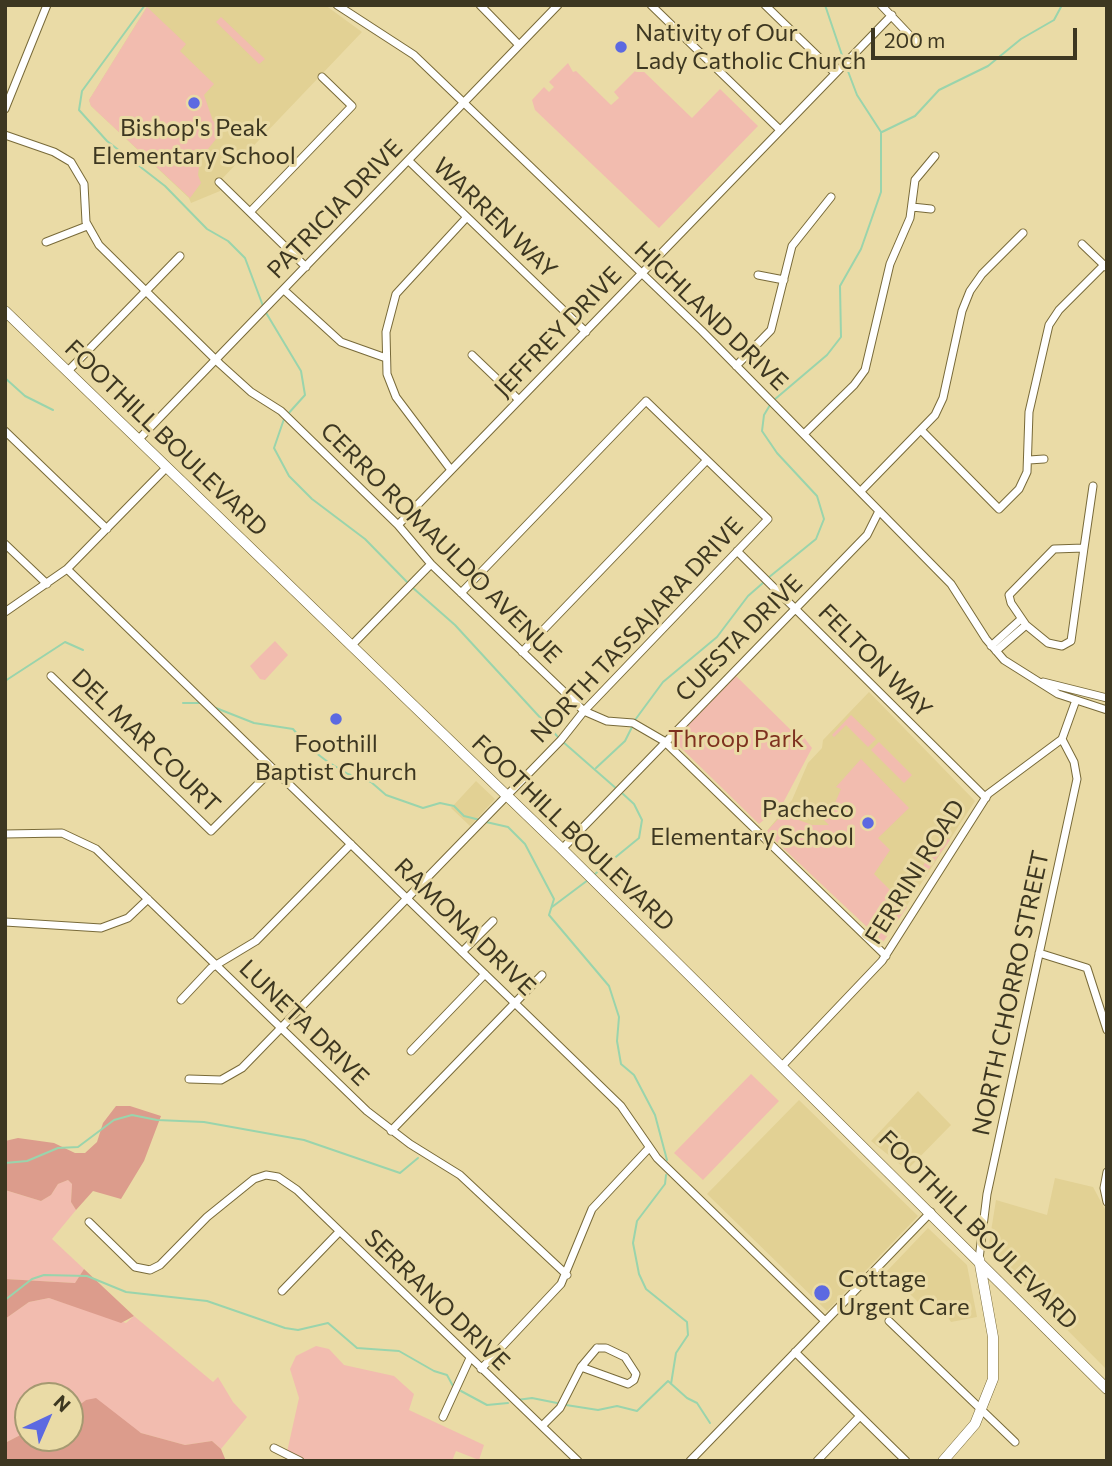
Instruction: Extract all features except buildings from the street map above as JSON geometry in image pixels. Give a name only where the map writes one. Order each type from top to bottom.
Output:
[{"type":"street","points":[[5,109],[47,5]]},
{"type":"street","name":"HIGHLAND DRIVE","points":[[337,5],[414,55],[736,366],[951,584],[994,648],[1033,679],[1076,700],[1107,710]]},
{"type":"street","points":[[480,5],[519,45]]},
{"type":"street","name":"PATRICIA DRIVE","points":[[138,440],[558,5]]},
{"type":"street","points":[[650,5],[780,130]]},
{"type":"street","points":[[765,5],[835,73]]},
{"type":"street","points":[[881,5],[917,43]]},
{"type":"street","name":"JEFFREY DRIVE","points":[[398,526],[892,15]]},
{"type":"street","points":[[250,212],[352,106],[322,77]]},
{"type":"street","points":[[5,135],[54,152],[75,167],[84,184],[87,226],[46,242]]},
{"type":"street","points":[[804,434],[854,385],[865,370],[890,264],[907,228],[915,180],[935,156]]},
{"type":"street","name":"WARREN WAY","points":[[409,161],[586,332]]},
{"type":"street","points":[[219,182],[306,267]]},
{"type":"street","points":[[736,366],[771,330],[796,238],[831,197]]},
{"type":"street","points":[[912,207],[932,209]]},
{"type":"street","points":[[452,470],[396,397],[387,374],[386,332],[396,295],[467,217]]},
{"type":"street","name":"CERRO ROMAULDO AVENUE","points":[[87,226],[99,245],[216,360],[251,392],[281,411],[398,526],[431,564],[584,711],[607,721],[634,723],[664,741],[886,956]]},
{"type":"street","points":[[861,491],[922,431],[941,404],[962,311],[970,291],[982,274],[1023,233]]},
{"type":"street","points":[[922,431],[999,509],[1019,489],[1029,460],[1029,411],[1046,331],[1055,315],[1106,266],[1082,244]]},
{"type":"street","points":[[68,371],[180,256]]},
{"type":"street","points":[[758,275],[784,280]]},
{"type":"street","points":[[284,290],[341,342],[386,358]]},
{"type":"street","name":"FOOTHILL BOULEVARD","points":[[5,312],[505,797],[562,849],[979,1259],[1107,1389]]},
{"type":"street","points":[[472,355],[519,400]]},
{"type":"street","points":[[461,593],[646,401],[707,460],[522,652]]},
{"type":"street","points":[[5,431],[107,529]]},
{"type":"street","points":[[1029,460],[1044,459]]},
{"type":"street","name":"NORTH TASSAJARA DRIVE","points":[[189,1079],[213,1082],[229,1078],[281,1028],[561,740],[584,711],[768,519],[707,460]]},
{"type":"street","points":[[5,612],[67,569],[167,467]]},
{"type":"street","points":[[1084,548],[1054,549],[1009,594],[1011,603],[1024,622],[1048,643],[1062,646],[1071,641],[1093,486]]},
{"type":"street","name":"CUESTA DRIVE","points":[[562,849],[867,535],[880,511]]},
{"type":"street","points":[[5,544],[47,584]]},
{"type":"street","name":"FELTON WAY","points":[[737,551],[986,798]]},
{"type":"street","points":[[351,646],[431,564]]},
{"type":"street","name":"RAMONA DRIVE","points":[[67,569],[621,1106],[649,1148],[825,1321]]},
{"type":"street","points":[[994,648],[1024,622]]},
{"type":"street","name":"DEL MAR COURT","points":[[51,676],[211,831],[273,769]]},
{"type":"street","name":"HIGHLAND DRIVE","points":[[1033,679],[1107,698]]},
{"type":"street","points":[[1062,739],[1076,700]]},
{"type":"street","name":"FERRINI ROAD","points":[[782,1066],[886,956],[986,798],[1062,739]]},
{"type":"street","name":"NORTH CHORRO STREET","points":[[979,1259],[987,1194],[1077,779],[1074,762],[1062,739]]},
{"type":"street","name":"LUNETA DRIVE","points":[[5,834],[50,832],[75,837],[96,849],[391,1130],[460,1175],[567,1275]]},
{"type":"street","points":[[181,1000],[216,964],[256,942],[351,844]]},
{"type":"street","points":[[5,922],[101,928],[128,918],[148,898]]},
{"type":"street","points":[[463,952],[493,921]]},
{"type":"street","points":[[1039,953],[1084,965],[1107,1030]]},
{"type":"street","points":[[411,1051],[485,974]]},
{"type":"street","points":[[391,1130],[542,975]]},
{"type":"street","points":[[481,1369],[555,1292],[567,1275],[582,1227],[592,1209],[649,1148]]},
{"type":"street","points":[[1107,1172],[1104,1188],[1107,1202]]},
{"type":"street","name":"SERRANO DRIVE","points":[[89,1222],[135,1267],[150,1270],[160,1265],[194,1229],[249,1183],[266,1175],[290,1184],[578,1461]]},
{"type":"street","points":[[690,1461],[931,1212]]},
{"type":"street","points":[[282,1291],[339,1232]]},
{"type":"street","points":[[943,1461],[968,1434],[983,1411],[993,1379],[995,1349],[979,1259]]},
{"type":"street","points":[[890,1321],[1015,1442]]},
{"type":"street","points":[[542,1426],[560,1408],[581,1367],[591,1352],[606,1348],[625,1357],[636,1374],[628,1384],[581,1367]]},
{"type":"street","points":[[795,1352],[906,1461]]},
{"type":"street","points":[[443,1417],[470,1358]]},
{"type":"street","points":[[817,1461],[860,1416]]},
{"type":"street","points":[[274,1448],[300,1461]]},
{"type":"shaded area","name":"Bishop's Peak Elementary School","points":[[148,5],[325,5],[362,32],[219,182],[220,191],[191,203],[189,198],[91,106],[89,100]]},
{"type":"shaded area","name":"Pacheco Elementary School","points":[[869,692],[975,801],[883,942],[766,832],[792,800],[808,763],[822,748],[823,740]]},
{"type":"shaded area","points":[[476,781],[495,799],[470,826],[451,808]]},
{"type":"shaded area","points":[[918,1091],[951,1125],[907,1170],[871,1141]]},
{"type":"shaded area","points":[[799,1100],[918,1216],[827,1311],[707,1194]]},
{"type":"shaded area","points":[[116,1106],[130,1106],[161,1116],[144,1161],[121,1199],[93,1191],[76,1210],[71,1202],[72,1184],[68,1180],[58,1184],[51,1195],[41,1201],[5,1190],[5,1141],[18,1138],[54,1143],[75,1153],[85,1153],[97,1142],[103,1123]]},
{"type":"shaded area","points":[[1055,1178],[1093,1187],[1107,1213],[1107,1370],[992,1254],[989,1244],[996,1200],[1047,1215]]},
{"type":"shaded area","points":[[928,1228],[967,1265],[977,1317],[951,1322],[934,1295],[921,1305],[887,1271]]},
{"type":"shaded area","points":[[84,1269],[134,1316],[121,1323],[49,1298],[29,1302],[5,1319],[5,1279],[75,1283]]},
{"type":"shaded area","points":[[96,1398],[141,1433],[185,1445],[212,1441],[221,1449],[226,1461],[5,1461],[5,1443],[14,1438],[14,1452],[84,1452],[86,1400]]},
{"type":"green space","points":[[147,7],[186,44],[180,51],[214,84],[204,95],[213,121],[224,129],[200,159],[198,175],[201,183],[190,198],[91,106],[89,100]]},
{"type":"green space","points":[[221,17],[265,59],[259,64],[216,22]]},
{"type":"green space","points":[[568,63],[573,72],[576,71],[611,105],[619,98],[614,92],[639,67],[692,118],[720,89],[758,126],[659,228],[535,110],[532,100],[544,87],[549,92],[554,87],[549,82]]},
{"type":"green space","points":[[275,641],[288,655],[265,680],[260,679],[250,666]]},
{"type":"green space","name":"Throop Park","points":[[735,675],[799,738],[803,736],[812,748],[783,803],[759,824],[678,745],[679,733]]},
{"type":"green space","points":[[851,715],[876,739],[868,747],[846,725],[834,737],[832,735]]},
{"type":"green space","points":[[879,742],[912,775],[904,783],[871,750]]},
{"type":"green space","points":[[861,759],[909,808],[878,838],[890,850],[874,874],[907,907],[883,942],[766,832],[783,814],[812,825],[829,825],[820,816],[832,810],[841,789],[836,787]]},
{"type":"green space","points":[[945,838],[950,840],[925,874],[922,870],[924,864]]},
{"type":"green space","points":[[751,1074],[779,1101],[703,1180],[674,1153]]},
{"type":"green space","points":[[68,1180],[72,1184],[71,1202],[76,1210],[52,1239],[84,1269],[75,1283],[5,1279],[5,1190],[41,1201],[51,1195],[58,1184]]},
{"type":"green space","points":[[49,1298],[126,1323],[134,1316],[213,1382],[218,1377],[233,1402],[247,1417],[221,1449],[212,1441],[185,1445],[141,1433],[86,1400],[84,1402],[84,1382],[14,1382],[14,1438],[5,1443],[5,1319],[29,1302]]},
{"type":"green space","points":[[316,1346],[329,1349],[344,1365],[394,1376],[414,1394],[409,1410],[484,1445],[479,1460],[456,1451],[452,1461],[285,1461],[299,1398],[290,1369],[296,1356]]},
{"type":"waterway","points":[[145,5],[82,91],[79,110],[107,141],[165,186],[207,229],[228,241],[245,258],[263,306]]},
{"type":"waterway","points":[[825,5],[844,61]]},
{"type":"waterway","points":[[882,132],[915,116],[939,90],[988,66],[1021,39],[1054,20],[1062,5]]},
{"type":"waterway","points":[[774,400],[827,355],[841,337],[840,286],[861,249],[881,192],[881,132],[857,95],[846,66]]},
{"type":"waterway","points":[[265,311],[301,371],[305,395],[287,415]]},
{"type":"waterway","points":[[5,378],[25,396],[53,410]]},
{"type":"waterway","points":[[768,578],[816,539],[824,519],[817,496],[777,453],[762,431],[764,415],[770,405]]},
{"type":"waterway","points":[[284,419],[274,448],[289,476],[312,499],[365,539],[409,584]]},
{"type":"waterway","points":[[635,720],[663,682],[717,637],[748,596],[764,582]]},
{"type":"waterway","points":[[413,588],[455,625],[558,737]]},
{"type":"waterway","points":[[5,681],[65,642],[83,650]]},
{"type":"waterway","points":[[183,703],[201,703]]},
{"type":"waterway","points":[[216,708],[254,723],[293,729],[307,746],[328,762],[348,774],[371,782],[386,795],[423,808],[440,803],[454,806],[464,816],[480,820]]},
{"type":"waterway","points":[[596,768],[625,741],[633,725]]},
{"type":"waterway","points":[[562,741],[618,790]]},
{"type":"waterway","points":[[595,874],[639,838],[642,820],[634,804],[622,793]]},
{"type":"waterway","points":[[486,822],[508,827],[525,844],[554,899],[549,915],[609,986],[619,1017],[617,1041],[621,1064],[634,1075],[655,1115],[667,1160]]},
{"type":"waterway","points":[[552,907],[588,880]]},
{"type":"waterway","points":[[5,1163],[27,1161],[58,1148],[78,1147],[114,1120],[132,1115],[157,1120],[204,1122],[304,1140],[400,1173],[418,1158]]},
{"type":"waterway","points":[[666,1175],[665,1184],[637,1221],[633,1243],[639,1274],[646,1289],[687,1322],[688,1335],[676,1353],[671,1384]]},
{"type":"waterway","points":[[5,1300],[32,1279],[44,1275],[87,1276],[126,1292],[207,1301],[285,1328],[298,1330],[328,1323],[357,1348],[399,1351],[434,1371],[447,1375],[453,1386]]},
{"type":"waterway","points":[[566,1405],[598,1410],[617,1406],[637,1411],[668,1381],[697,1403],[710,1423]]},
{"type":"waterway","points":[[461,1391],[487,1405],[508,1403]]},
{"type":"waterway","points":[[517,1400],[532,1398],[557,1403]]},
{"type":"place","name":"Nativity of Our Lady Catholic Church","points":[[621,47]]},
{"type":"place","name":"Bishop's Peak Elementary School","points":[[194,103]]},
{"type":"place","name":"Foothill Baptist Church","points":[[336,719]]},
{"type":"place","name":"Pacheco Elementary School","points":[[868,823]]},
{"type":"place","name":"Cottage Urgent Care","points":[[822,1293]]}]
